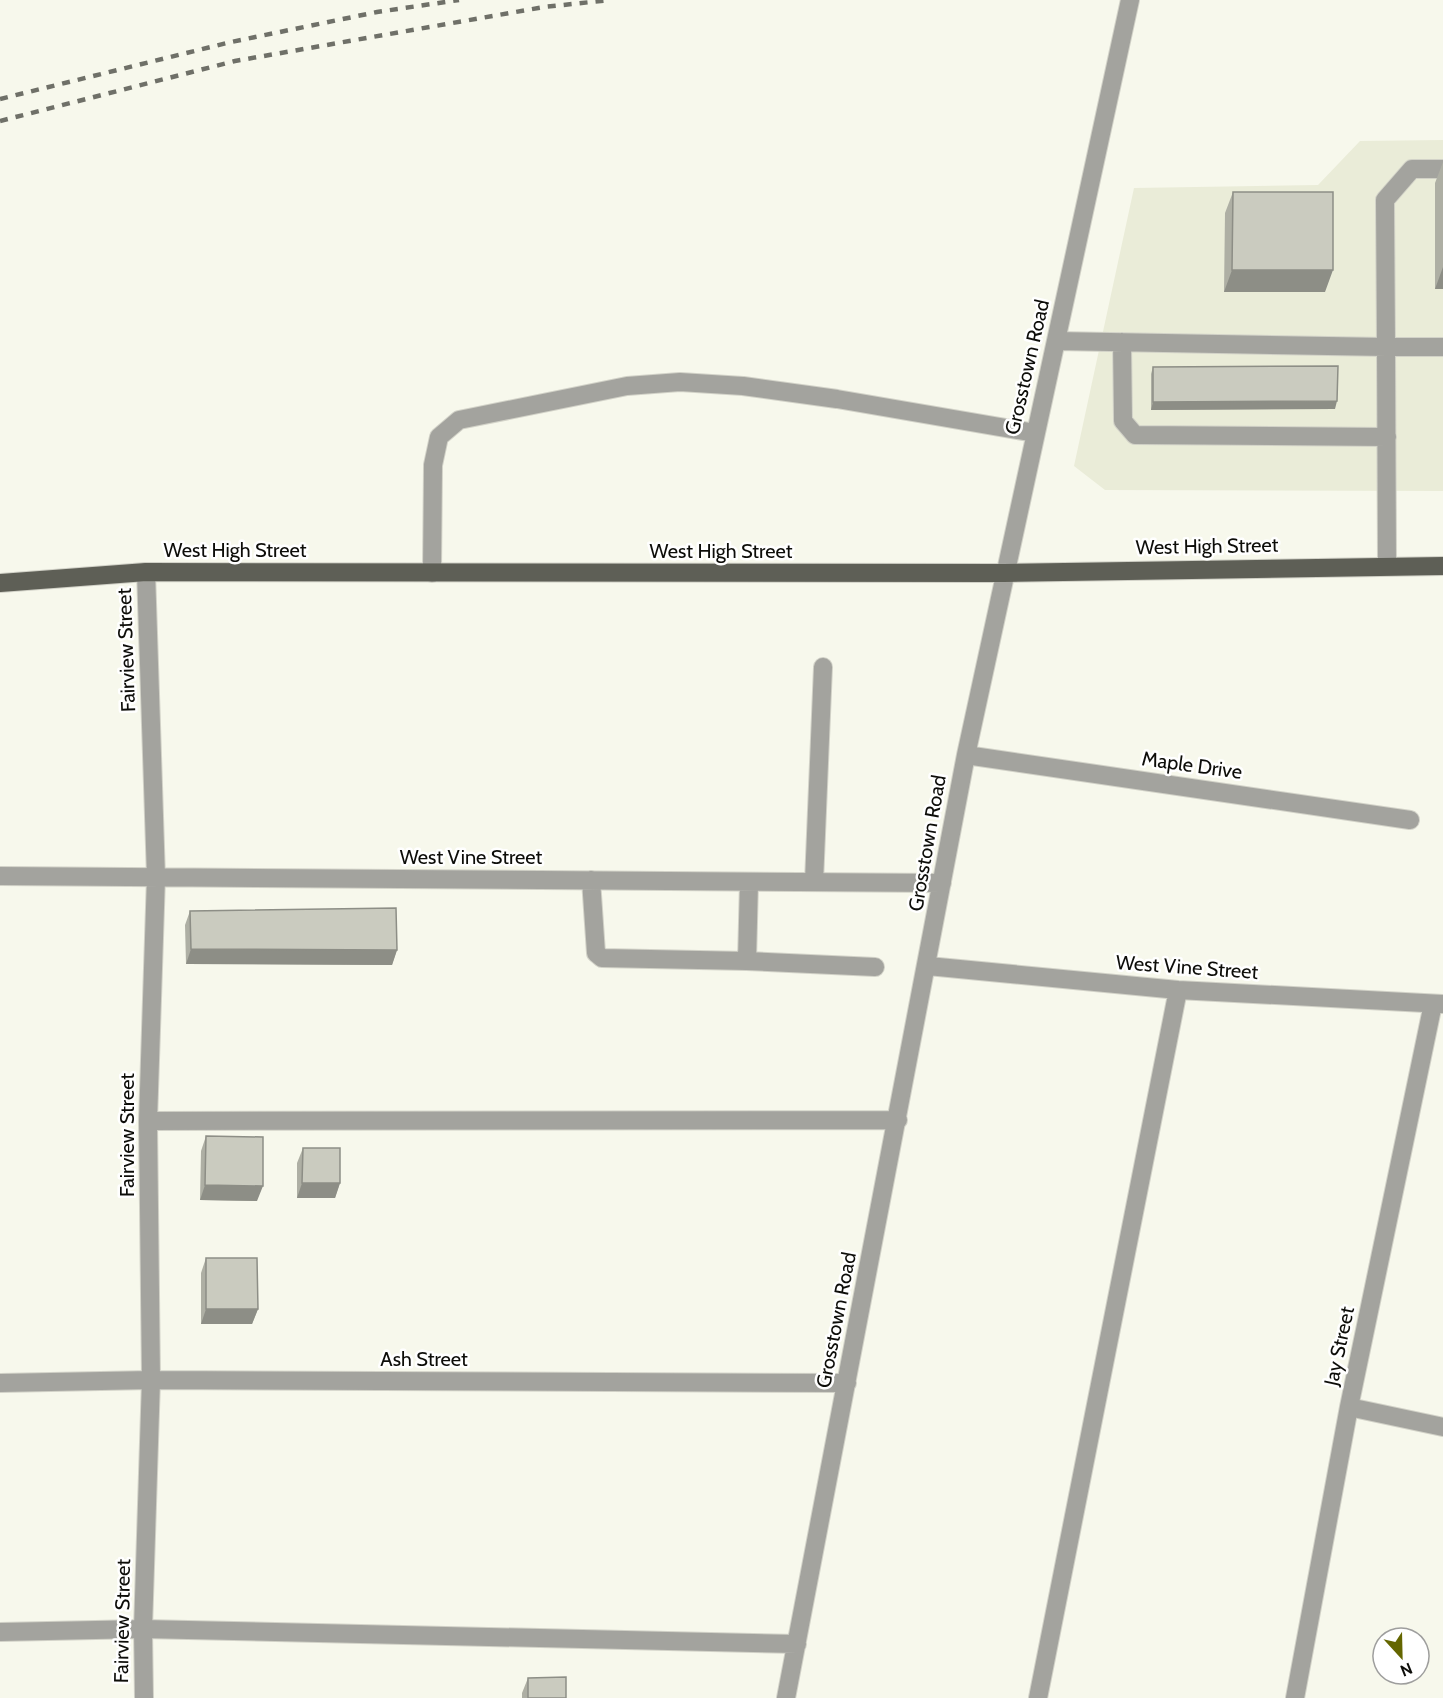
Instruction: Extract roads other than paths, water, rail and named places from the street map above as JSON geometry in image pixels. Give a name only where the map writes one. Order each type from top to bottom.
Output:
[{"type":"main road","name":"West High Street","points":[[0,583],[146,572],[1004,573],[1443,566]]},
{"type":"street","name":"Grosstown Road","points":[[786,1698],[928,966],[966,755],[1130,0]]},
{"type":"street","points":[[1387,566],[1385,200],[1412,169],[1443,169]]},
{"type":"street","points":[[1056,341],[1443,347]]},
{"type":"street","points":[[1122,342],[1123,421],[1135,435],[1387,437]]},
{"type":"street","points":[[432,573],[433,465],[439,437],[459,420],[627,386],[680,382],[743,386],[837,399],[1035,433]]},
{"type":"street","name":"Fairview Street","points":[[144,1698],[143,1629],[150,1380],[148,1120],[156,877],[146,572]]},
{"type":"street","points":[[814,882],[823,667]]},
{"type":"street","name":"Maple Drive","points":[[966,755],[1410,820]]},
{"type":"street","name":"West Vine Street","points":[[0,876],[942,883]]},
{"type":"street","points":[[591,880],[596,953],[602,958],[875,967]]},
{"type":"street","points":[[747,961],[749,882]]},
{"type":"street","name":"West Vine Street","points":[[928,966],[1178,990],[1438,1004]]},
{"type":"street","points":[[1038,1698],[1178,990]]},
{"type":"street","name":"Jay Street","points":[[1295,1698],[1349,1407],[1438,1004]]},
{"type":"street","points":[[148,1120],[898,1120]]},
{"type":"street","name":"Ash Street","points":[[0,1383],[150,1380],[847,1383]]},
{"type":"street","points":[[1349,1407],[1443,1427]]},
{"type":"street","points":[[0,1632],[143,1629],[797,1644]]},
{"type":"railway","points":[[0,99],[231,42],[377,12],[459,0]]},
{"type":"railway","points":[[0,121],[235,61],[544,7],[610,0]]}]
